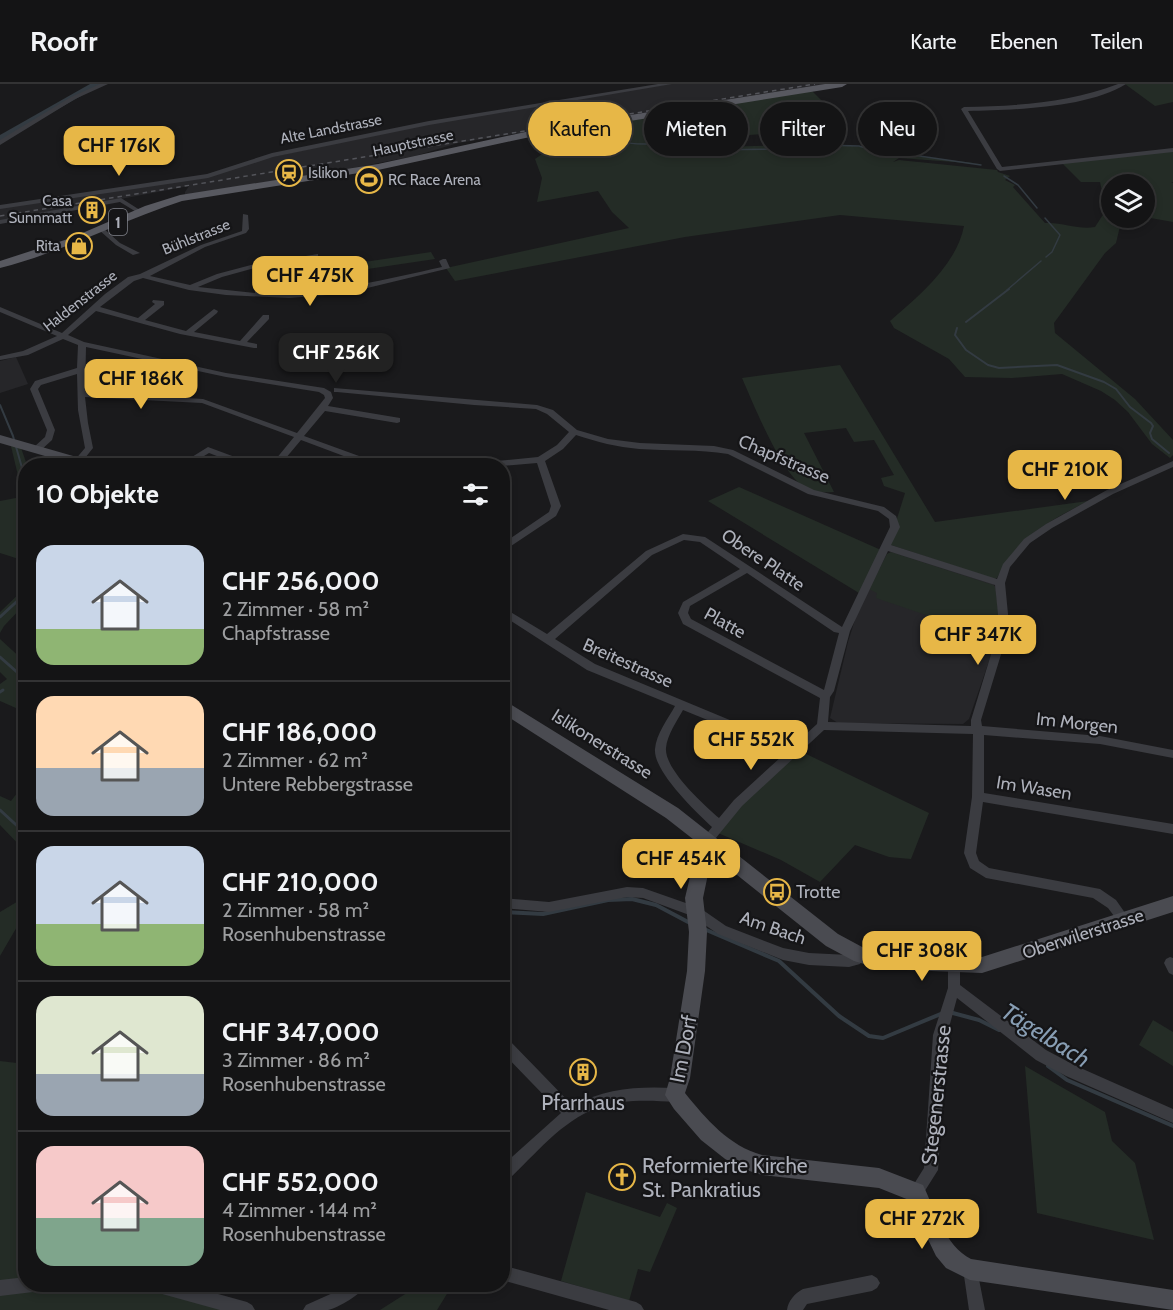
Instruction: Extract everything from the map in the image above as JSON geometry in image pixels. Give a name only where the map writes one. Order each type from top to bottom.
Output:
[{"type":"main road","name":"Hauptstrasse","points":[[0,265],[180,198],[378,166],[529,135],[842,84]]},
{"type":"street","points":[[0,143],[63,104],[105,84]]},
{"type":"street","points":[[624,84],[629,90]]},
{"type":"street","name":"Alte Landstrasse","points":[[0,207],[207,176],[227,171],[248,161],[303,148],[507,109],[669,84]]},
{"type":"street","points":[[1123,84],[1085,98],[1021,107],[964,109],[1000,169],[1173,150]]},
{"type":"street","points":[[0,222],[121,200],[140,212]]},
{"type":"street","name":"Bühlstrasse","points":[[143,276],[175,258],[244,232],[246,229],[245,215]]},
{"type":"street","points":[[101,229],[117,244],[136,253]]},
{"type":"street","points":[[189,288],[222,274],[252,265],[315,256]]},
{"type":"street","points":[[143,276],[189,288],[250,295],[312,294],[446,268],[443,261]]},
{"type":"street","name":"Haldenstrasse","points":[[0,358],[25,353],[63,336],[124,283],[143,276]]},
{"type":"street","points":[[250,295],[296,281]]},
{"type":"street","points":[[140,320],[161,303],[156,302]]},
{"type":"street","points":[[94,308],[188,333],[254,346]]},
{"type":"street","points":[[0,309],[82,344],[226,375],[321,390],[328,394],[329,398],[323,408],[280,458]]},
{"type":"street","points":[[188,333],[214,311]]},
{"type":"street","points":[[241,344],[266,318]]},
{"type":"street","points":[[82,344],[80,370],[84,431],[89,448],[86,458]]},
{"type":"street","points":[[37,449],[49,438],[51,430],[34,389],[38,383],[80,370]]},
{"type":"street","name":"Chapfstrasse","points":[[337,390],[537,407],[550,412],[574,432],[607,442],[640,446],[714,449],[730,453],[810,492],[873,507],[888,513],[893,518],[895,527],[845,631],[829,691],[825,696],[822,726]]},
{"type":"street","points":[[82,394],[203,401],[358,458]]},
{"type":"street","points":[[323,408],[397,420]]},
{"type":"street","points":[[510,463],[540,460],[560,447],[574,432]]},
{"type":"street","points":[[10,442],[67,458]]},
{"type":"street","points":[[195,458],[208,450],[229,458]]},
{"type":"street","points":[[510,542],[553,514],[556,506],[540,460]]},
{"type":"street","points":[[978,797],[980,740],[976,730],[976,720],[1001,638],[1003,614],[1000,583],[1006,566],[1028,541],[1049,526],[1110,492],[1173,464]]},
{"type":"street","name":"Obere Platte","points":[[548,639],[649,553],[682,537],[702,539],[838,629],[845,631]]},
{"type":"street","points":[[886,547],[1000,583]]},
{"type":"street","name":"Platte","points":[[747,569],[686,604],[683,613],[687,621],[825,696]]},
{"type":"street","name":"Breitestrasse","points":[[510,615],[591,667],[764,739]]},
{"type":"street","name":"Breitestrasse","points":[[681,704],[660,747],[660,756],[693,801],[719,826]]},
{"type":"street","name":"Islikonerstrasse","points":[[510,710],[645,794],[707,841]]},
{"type":"street","points":[[707,841],[738,803],[822,726]]},
{"type":"street","name":"Im Morgen","points":[[822,726],[976,730],[1100,740],[1173,754]]},
{"type":"street","name":"Im Wasen","points":[[1124,920],[1112,904],[1096,892],[986,873],[974,864],[970,853],[978,797],[1173,829]]},
{"type":"street","name":"Im Dorf","points":[[707,841],[694,898],[697,922],[696,971],[689,1026],[675,1095],[731,1154],[745,1160],[762,1165],[879,1178],[916,1192]]},
{"type":"street","name":"Oberwilerstrasse","points":[[707,841],[832,940],[860,955],[892,962],[954,966],[994,963],[1173,904]]},
{"type":"street","name":"Am Bach","points":[[510,904],[549,907],[627,892],[654,896],[697,922],[783,954],[809,959],[849,961],[856,960],[860,955]]},
{"type":"street","name":"Stegenerstrasse","points":[[916,1192],[931,1170],[940,1035],[954,988],[954,966]]},
{"type":"street","points":[[954,988],[1041,1055],[1071,1071],[1173,1116]]},
{"type":"street","points":[[510,1050],[571,1114]]},
{"type":"street","points":[[510,1169],[571,1114],[604,1099],[639,1094],[675,1095]]},
{"type":"street","points":[[916,1192],[943,1249],[953,1261],[970,1269],[1173,1300]]},
{"type":"street","points":[[970,1269],[977,1310]]},
{"type":"street","points":[[510,1274],[634,1310]]},
{"type":"street","points":[[795,1310],[803,1298],[872,1283]]},
{"type":"street","points":[[0,1288],[18,1286]]},
{"type":"street","points":[[183,1292],[247,1310]]},
{"type":"street","points":[[310,1310],[340,1298],[348,1292]]},
{"type":"shaded area","points":[[669,84],[828,84],[715,102],[644,102],[644,113],[632,115],[632,102],[558,102]]},
{"type":"shaded area","points":[[1125,84],[1173,84],[1173,102],[1155,106]]},
{"type":"shaded area","points":[[812,91],[823,102],[760,102],[760,134],[748,135],[748,102],[744,102]]},
{"type":"shaded area","points":[[528,107],[528,132],[458,143],[415,156],[342,170],[185,195],[189,186],[0,222],[0,207],[207,176],[245,163],[434,122]]},
{"type":"shaded area","points":[[644,118],[644,156],[748,156],[748,146],[760,146],[760,156],[846,156],[846,146],[858,146],[858,156],[916,156],[982,164],[899,158],[893,162],[899,160],[997,170],[1010,176],[1005,180],[1015,185],[1013,187],[1045,223],[1089,228],[1095,227],[1101,218],[1101,228],[1120,228],[1116,243],[1105,253],[1054,323],[1055,333],[1135,399],[1173,440],[1173,455],[1170,458],[1152,444],[1128,412],[1101,391],[1062,374],[1012,378],[965,377],[949,359],[894,328],[890,321],[924,290],[945,266],[954,253],[964,226],[840,215],[685,237],[455,281],[446,268],[629,228],[612,212],[598,191],[537,202],[542,178],[535,159],[539,156],[632,156],[632,120]]},
{"type":"shaded area","points":[[1173,151],[1173,182],[1171,183],[1173,183],[1173,222],[1155,219],[1155,174],[1101,174],[1101,187],[1100,182],[1081,182],[1062,163]]},
{"type":"shaded area","points":[[431,252],[435,259],[334,274],[331,267]]},
{"type":"shaded area","points":[[16,357],[28,384],[0,393],[0,361]]},
{"type":"shaded area","points":[[840,365],[935,522],[1088,501],[1047,524],[1024,541],[994,579],[891,545],[890,541],[905,493],[884,486],[881,478],[894,475],[874,440],[854,442],[846,428],[804,433],[834,492],[818,492],[807,488],[795,479],[777,453],[742,378]]},
{"type":"shaded area","points":[[10,442],[20,445],[25,458],[18,458],[18,476]]},
{"type":"shaded area","points":[[739,487],[881,550],[859,593],[708,501]]},
{"type":"shaded area","points":[[18,498],[18,559],[0,553],[0,501]]},
{"type":"shaded area","points":[[891,552],[993,585],[999,615],[998,634],[929,630],[926,615],[876,598],[877,593],[869,589],[887,554]]},
{"type":"shaded area","points":[[895,552],[993,584],[996,587],[998,635],[969,719],[963,724],[838,723],[830,718],[859,607],[887,554]]},
{"type":"shaded area","points":[[18,595],[18,611],[0,633],[0,612]]},
{"type":"shaded area","points":[[0,639],[18,656],[18,709],[0,701],[0,684],[7,679],[0,672]]},
{"type":"shaded area","points":[[800,751],[929,813],[911,859],[889,857],[855,845],[820,882],[781,860],[718,833],[737,808]]},
{"type":"shaded area","points":[[18,792],[18,844],[0,825],[0,796],[11,801]]},
{"type":"shaded area","points":[[18,901],[18,925],[0,956],[0,912]]},
{"type":"shaded area","points":[[1153,1020],[1173,1032],[1173,1066],[1139,1045]]},
{"type":"shaded area","points":[[0,1061],[18,1063],[18,1292],[183,1292],[247,1310],[0,1310]]},
{"type":"shaded area","points":[[1025,1066],[1105,1112],[1112,1141],[1135,1163],[1154,1240],[1037,1213]]},
{"type":"shaded area","points":[[586,1192],[660,1217],[667,1203],[677,1208],[650,1272],[638,1269],[629,1301],[561,1281]]},
{"type":"shaded area","points":[[408,1292],[448,1292],[437,1310],[380,1310]]},
{"type":"waterway","name":"Tägelbach","points":[[0,139],[97,84]]},
{"type":"waterway","points":[[632,143],[667,142],[674,154],[697,153],[702,150],[782,149],[822,145],[859,146],[882,153],[892,152],[981,165]]},
{"type":"waterway","points":[[1004,176],[1018,185],[1037,208]]},
{"type":"waterway","points":[[1045,218],[1060,235],[1052,252],[1046,257]]},
{"type":"waterway","points":[[1007,290],[1041,261]]},
{"type":"waterway","points":[[966,322],[1009,289]]},
{"type":"waterway","points":[[957,328],[955,335],[966,350],[988,365],[999,368],[1057,365],[1104,382],[1116,389],[1130,407],[1151,423],[1153,426],[1150,433],[1152,439],[1169,453]]},
{"type":"waterway","name":"Tägelbach","points":[[0,405],[19,458]]},
{"type":"waterway","name":"Tägelbach","points":[[0,617],[18,600]]},
{"type":"waterway","name":"Tägelbach","points":[[0,657],[18,673]]},
{"type":"waterway","points":[[0,810],[18,827]]},
{"type":"waterway","name":"Tägelbach","points":[[510,912],[543,914],[608,900],[632,899],[656,905],[690,923]]},
{"type":"waterway","name":"Tägelbach","points":[[704,929],[779,961],[839,1016],[869,1036],[883,1038],[943,1013]]},
{"type":"waterway","name":"Tägelbach","points":[[949,1012],[979,1020],[999,1030]]},
{"type":"waterway","name":"Tägelbach","points":[[1048,1066],[1067,1080],[1173,1126]]},
{"type":"railway","points":[[0,216],[815,84]]},
{"type":"place","name":"Islikon","points":[[289,173]]},
{"type":"place","name":"RC Race Arena","points":[[369,180]]},
{"type":"place","name":"Casa Sunnmatt","points":[[92,210]]},
{"type":"place","name":"Rita","points":[[79,246]]},
{"type":"place","name":"Trotte","points":[[777,892]]},
{"type":"place","name":"Pfarrhaus","points":[[583,1072]]},
{"type":"place","name":"Reformierte Kirche St. Pankratius","points":[[622,1177]]}]
